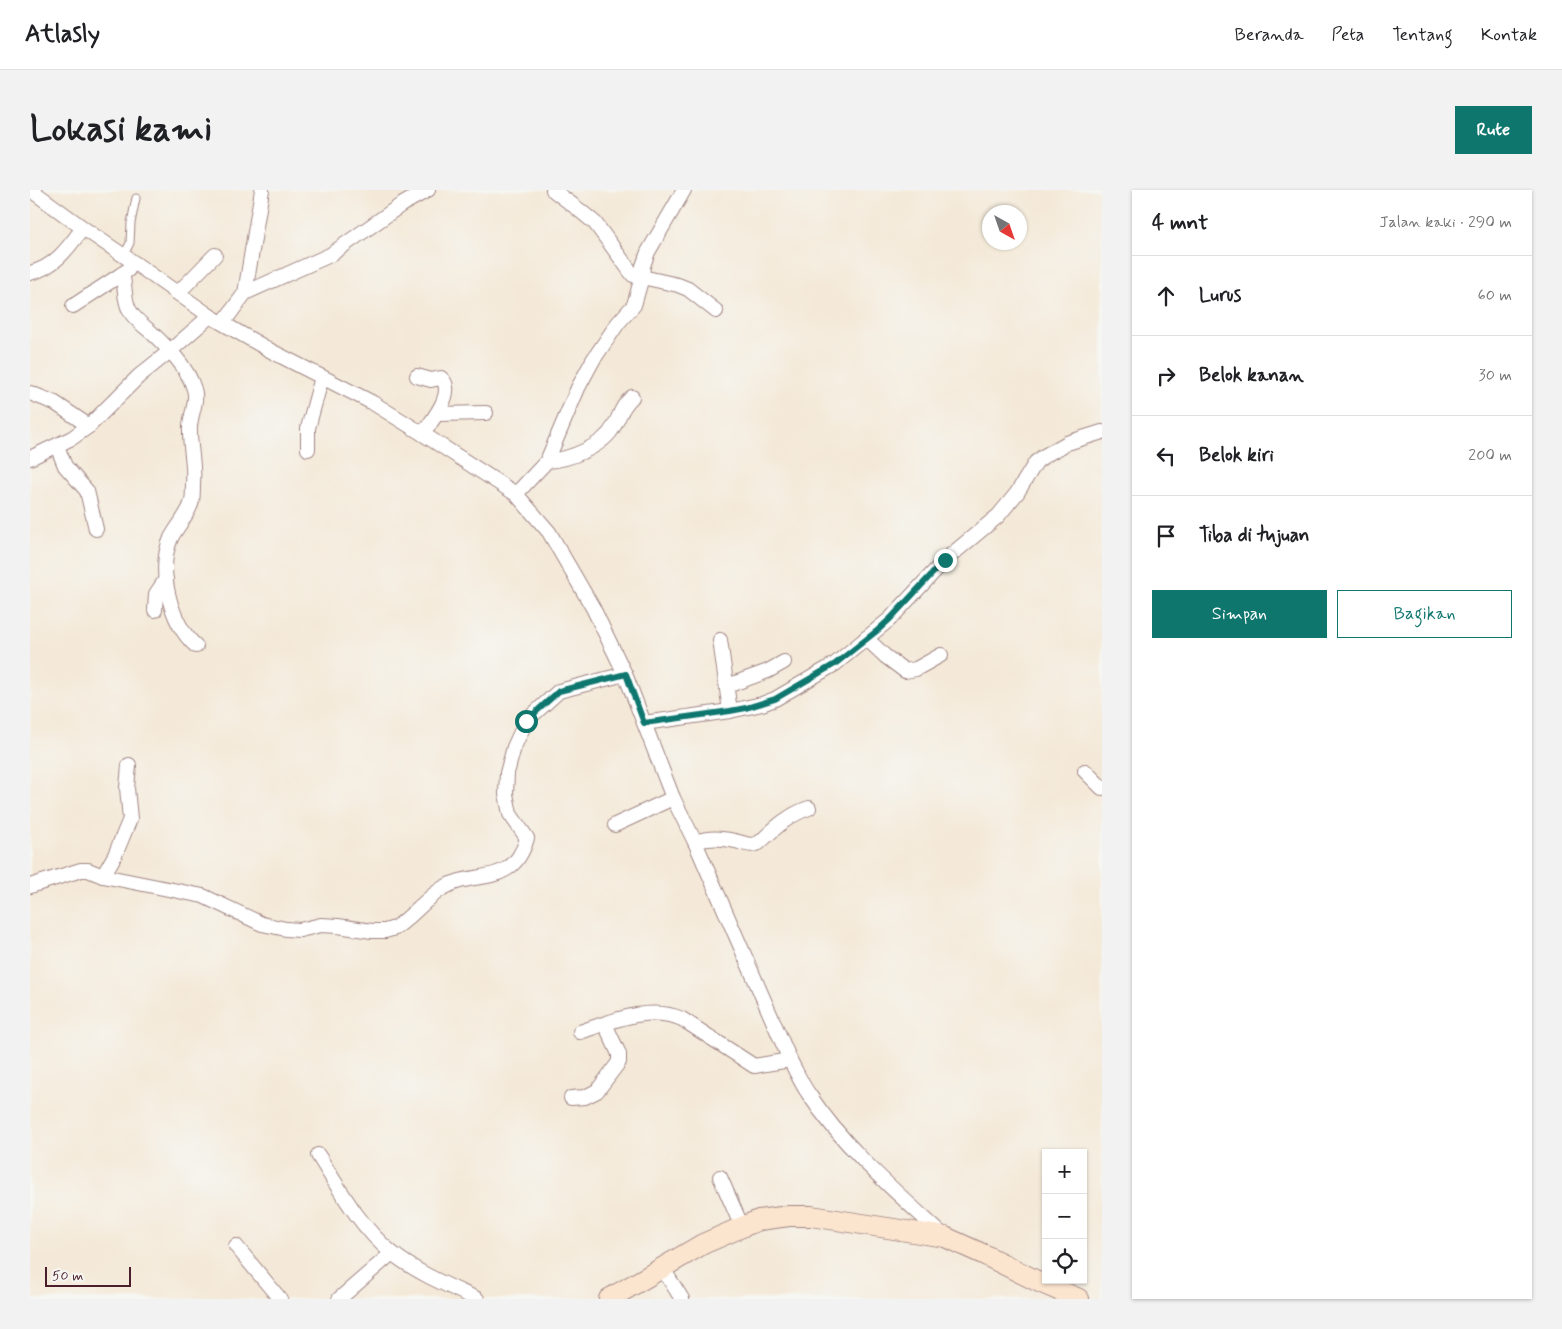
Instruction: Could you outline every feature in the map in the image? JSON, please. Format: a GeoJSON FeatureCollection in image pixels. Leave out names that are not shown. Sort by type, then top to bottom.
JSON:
{"type":"FeatureCollection","features":[{"type":"Feature","properties":{"kind":"street"},"geometry":{"type":"LineString","coordinates":[[223,323],[245,293],[262,190]]}},
{"type":"Feature","properties":{"kind":"street"},"geometry":{"type":"LineString","coordinates":[[245,293],[330,255],[401,205],[428,190]]}},
{"type":"Feature","properties":{"kind":"street"},"geometry":{"type":"LineString","coordinates":[[552,190],[578,208],[595,223],[631,272],[642,277],[683,287],[716,311]]}},
{"type":"Feature","properties":{"kind":"street"},"geometry":{"type":"LineString","coordinates":[[516,494],[548,461],[578,388],[598,352],[618,323],[634,305],[648,252],[684,190]]}},
{"type":"Feature","properties":{"kind":"street"},"geometry":{"type":"LineString","coordinates":[[40,193],[83,228],[210,316],[273,352],[373,403],[516,494],[549,532],[593,608],[626,674],[674,798],[790,1060],[807,1092],[825,1117],[855,1152],[945,1237]]}},
{"type":"Feature","properties":{"kind":"street"},"geometry":{"type":"LineString","coordinates":[[30,272],[43,270],[55,261],[83,228]]}},
{"type":"Feature","properties":{"kind":"street"},"geometry":{"type":"LineString","coordinates":[[178,293],[215,255]]}},
{"type":"Feature","properties":{"kind":"street"},"geometry":{"type":"LineString","coordinates":[[73,306],[136,264]]}},
{"type":"Feature","properties":{"kind":"street"},"geometry":{"type":"LineString","coordinates":[[122,274],[130,312],[170,351],[188,374],[196,397],[190,426],[193,481],[192,502],[178,525],[166,552],[165,561],[169,596],[178,621],[189,640],[196,646]]}},
{"type":"Feature","properties":{"kind":"street"},"geometry":{"type":"LineString","coordinates":[[30,458],[72,438],[89,426],[139,376],[210,316]]}},
{"type":"Feature","properties":{"kind":"street"},"geometry":{"type":"LineString","coordinates":[[417,376],[431,380],[441,378],[447,386],[446,395],[423,434]]}},
{"type":"Feature","properties":{"kind":"street"},"geometry":{"type":"LineString","coordinates":[[308,449],[308,428],[322,377]]}},
{"type":"Feature","properties":{"kind":"street"},"geometry":{"type":"LineString","coordinates":[[30,393],[55,403],[89,426]]}},
{"type":"Feature","properties":{"kind":"street"},"geometry":{"type":"LineString","coordinates":[[548,461],[557,461],[600,442],[610,433],[624,404],[632,397]]}},
{"type":"Feature","properties":{"kind":"street"},"geometry":{"type":"LineString","coordinates":[[436,414],[486,413]]}},
{"type":"Feature","properties":{"kind":"street"},"geometry":{"type":"LineString","coordinates":[[644,723],[746,708],[775,699],[835,664],[890,619],[945,560],[998,516],[1017,493],[1036,462],[1067,443],[1102,432]]}},
{"type":"Feature","properties":{"kind":"street"},"geometry":{"type":"LineString","coordinates":[[57,446],[65,466],[89,495],[96,529]]}},
{"type":"Feature","properties":{"kind":"street"},"geometry":{"type":"LineString","coordinates":[[155,610],[156,594],[166,579]]}},
{"type":"Feature","properties":{"kind":"street"},"geometry":{"type":"LineString","coordinates":[[866,638],[905,671],[916,669],[941,655]]}},
{"type":"Feature","properties":{"kind":"street"},"geometry":{"type":"LineString","coordinates":[[720,640],[730,711]]}},
{"type":"Feature","properties":{"kind":"street"},"geometry":{"type":"LineString","coordinates":[[727,686],[768,671],[784,662]]}},
{"type":"Feature","properties":{"kind":"street"},"geometry":{"type":"LineString","coordinates":[[30,886],[81,870],[88,870],[103,876],[203,896],[262,924],[286,929],[300,930],[321,926],[338,926],[372,931],[395,928],[444,888],[502,872],[517,860],[524,849],[527,838],[510,814],[506,794],[507,773],[514,747],[526,721],[559,691],[626,674]]}},
{"type":"Feature","properties":{"kind":"street"},"geometry":{"type":"LineString","coordinates":[[103,876],[115,855],[128,823],[127,777],[129,765]]}},
{"type":"Feature","properties":{"kind":"street"},"geometry":{"type":"LineString","coordinates":[[1085,771],[1102,788]]}},
{"type":"Feature","properties":{"kind":"street"},"geometry":{"type":"LineString","coordinates":[[615,825],[674,798]]}},
{"type":"Feature","properties":{"kind":"street"},"geometry":{"type":"LineString","coordinates":[[695,842],[708,838],[756,845],[797,812],[809,808]]}},
{"type":"Feature","properties":{"kind":"street"},"geometry":{"type":"LineString","coordinates":[[580,1032],[631,1016],[650,1013],[670,1014],[682,1019],[754,1066],[790,1060]]}},
{"type":"Feature","properties":{"kind":"street"},"geometry":{"type":"LineString","coordinates":[[571,1098],[585,1097],[596,1091],[619,1062],[619,1054],[605,1024]]}},
{"type":"Feature","properties":{"kind":"street"},"geometry":{"type":"LineString","coordinates":[[318,1155],[358,1218],[392,1253],[472,1298]]}},
{"type":"Feature","properties":{"kind":"street"},"geometry":{"type":"LineString","coordinates":[[720,1177],[742,1227]]}},
{"type":"Feature","properties":{"kind":"street"},"geometry":{"type":"LineString","coordinates":[[609,1299],[703,1244],[759,1220],[789,1216],[811,1216],[945,1237],[1079,1299]]}},
{"type":"Feature","properties":{"kind":"street"},"geometry":{"type":"LineString","coordinates":[[236,1246],[280,1299]]}},
{"type":"Feature","properties":{"kind":"street"},"geometry":{"type":"LineString","coordinates":[[339,1299],[392,1253]]}},
{"type":"Feature","properties":{"kind":"street"},"geometry":{"type":"LineString","coordinates":[[663,1269],[682,1299]]}},
{"type":"Feature","properties":{"kind":"lane"},"geometry":{"type":"LineString","coordinates":[[124,255],[130,243],[131,223],[136,198]]}},
{"type":"Feature","properties":{"kind":"route"},"geometry":{"type":"LineString","coordinates":[[526,721],[559,691],[626,674],[644,723],[730,711],[762,704],[775,699],[835,664],[890,619],[928,576],[945,560]]}}]}
